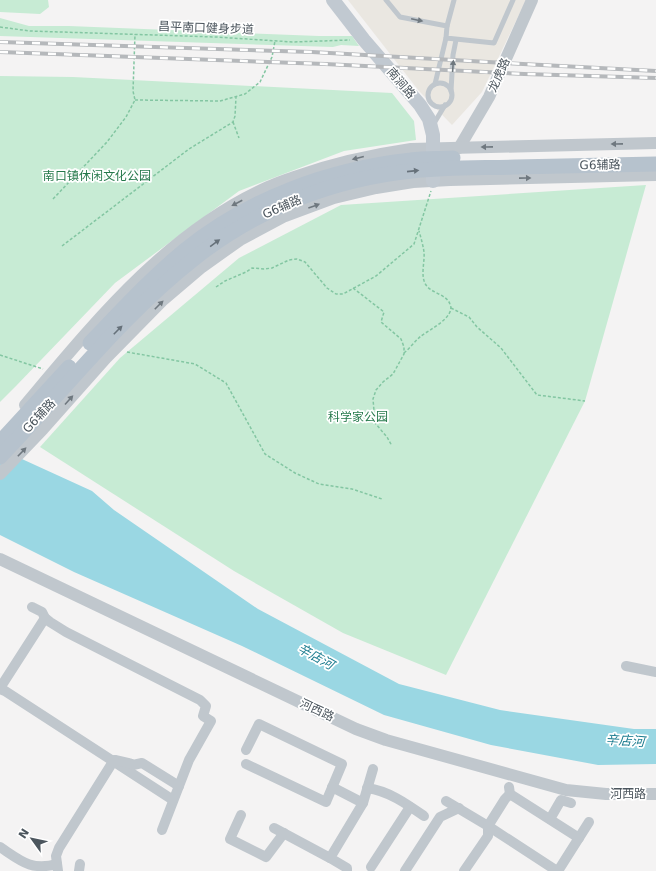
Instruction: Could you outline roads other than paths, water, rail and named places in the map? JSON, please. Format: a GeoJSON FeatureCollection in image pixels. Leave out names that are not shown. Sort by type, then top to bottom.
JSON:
{"type":"FeatureCollection","features":[{"type":"Feature","properties":{"kind":"main road","name":"南涧路"},"geometry":{"type":"LineString","coordinates":[[333,0],[364,40],[424,101],[433,135],[433,164]]}},
{"type":"Feature","properties":{"kind":"main road","name":"G6辅路"},"geometry":{"type":"LineString","coordinates":[[0,457],[32,418],[155,293],[194,258],[234,230],[278,206],[331,187],[374,176],[412,171],[433,164],[656,154]]}},
{"type":"Feature","properties":{"kind":"main road","name":"G6辅路"},"geometry":{"type":"LineString","coordinates":[[433,164],[656,164]]}},
{"type":"Feature","properties":{"kind":"main road","name":"G6辅路"},"geometry":{"type":"LineString","coordinates":[[0,442],[32,418]]}},
{"type":"Feature","properties":{"kind":"street","name":"龙虎路"},"geometry":{"type":"LineString","coordinates":[[459,148],[489,97],[532,0]]}},
{"type":"Feature","properties":{"kind":"street","name":"G6辅路"},"geometry":{"type":"LineString","coordinates":[[32,418],[115,350],[162,301],[202,267],[240,240],[283,217],[334,198],[376,188],[413,182],[433,164],[459,148],[656,143]]}},
{"type":"Feature","properties":{"kind":"street","name":"G6辅路"},"geometry":{"type":"LineString","coordinates":[[32,418],[53,372],[83,336],[140,277],[180,241],[221,212],[269,186],[325,166],[371,155],[411,149],[433,164],[656,175]]}},
{"type":"Feature","properties":{"kind":"street"},"geometry":{"type":"LineString","coordinates":[[0,431],[32,418]]}},
{"type":"Feature","properties":{"kind":"street"},"geometry":{"type":"LineString","coordinates":[[0,474],[32,418]]}},
{"type":"Feature","properties":{"kind":"street","name":"河西路"},"geometry":{"type":"LineString","coordinates":[[0,559],[356,729],[386,740],[566,790],[606,794],[656,794]]}},
{"type":"Feature","properties":{"kind":"street"},"geometry":{"type":"LineString","coordinates":[[32,607],[42,612],[45,618],[66,632],[200,700],[206,706],[203,716],[210,721],[189,760],[162,830]]}},
{"type":"Feature","properties":{"kind":"street"},"geometry":{"type":"LineString","coordinates":[[45,618],[0,688],[114,760],[120,766],[173,800]]}},
{"type":"Feature","properties":{"kind":"street"},"geometry":{"type":"LineString","coordinates":[[626,666],[656,672]]}},
{"type":"Feature","properties":{"kind":"street"},"geometry":{"type":"LineString","coordinates":[[246,750],[259,724],[342,764],[326,802],[246,764]]}},
{"type":"Feature","properties":{"kind":"street"},"geometry":{"type":"LineString","coordinates":[[114,760],[133,765],[142,763],[178,786]]}},
{"type":"Feature","properties":{"kind":"street"},"geometry":{"type":"LineString","coordinates":[[0,847],[33,867],[58,868],[56,856],[59,848],[114,760]]}},
{"type":"Feature","properties":{"kind":"street"},"geometry":{"type":"LineString","coordinates":[[330,858],[363,803],[373,769]]}},
{"type":"Feature","properties":{"kind":"street"},"geometry":{"type":"LineString","coordinates":[[332,787],[363,803]]}},
{"type":"Feature","properties":{"kind":"street"},"geometry":{"type":"LineString","coordinates":[[367,788],[379,790],[410,806],[424,816]]}},
{"type":"Feature","properties":{"kind":"street"},"geometry":{"type":"LineString","coordinates":[[464,871],[488,836],[488,826],[510,790],[579,838]]}},
{"type":"Feature","properties":{"kind":"street"},"geometry":{"type":"LineString","coordinates":[[550,819],[561,800],[571,803]]}},
{"type":"Feature","properties":{"kind":"street"},"geometry":{"type":"LineString","coordinates":[[446,801],[488,826],[557,871],[589,822]]}},
{"type":"Feature","properties":{"kind":"street"},"geometry":{"type":"LineString","coordinates":[[371,867],[410,806]]}},
{"type":"Feature","properties":{"kind":"street"},"geometry":{"type":"LineString","coordinates":[[405,871],[440,817],[459,808]]}},
{"type":"Feature","properties":{"kind":"street"},"geometry":{"type":"LineString","coordinates":[[241,815],[230,839],[266,857],[284,833]]}},
{"type":"Feature","properties":{"kind":"street"},"geometry":{"type":"LineString","coordinates":[[274,828],[330,858],[347,868],[348,871]]}},
{"type":"Feature","properties":{"kind":"lane"},"geometry":{"type":"LineString","coordinates":[[386,0],[400,17],[448,26]]}},
{"type":"Feature","properties":{"kind":"lane"},"geometry":{"type":"LineString","coordinates":[[446,105],[434,105],[424,101],[430,89],[435,84],[454,0]]}},
{"type":"Feature","properties":{"kind":"lane"},"geometry":{"type":"LineString","coordinates":[[446,38],[494,43],[513,0]]}},
{"type":"Feature","properties":{"kind":"lane"},"geometry":{"type":"LineString","coordinates":[[431,127],[450,99],[453,55],[456,40]]}},
{"type":"Feature","properties":{"kind":"lane"},"geometry":{"type":"LineString","coordinates":[[435,84],[439,83],[446,85],[451,92]]}},
{"type":"Feature","properties":{"kind":"water","name":"辛店河"},"geometry":{"type":"Polygon","coordinates":[[[0,449],[92,491],[114,510],[258,609],[399,684],[500,710],[634,729],[656,729],[656,764],[598,765],[491,745],[384,715],[242,646],[74,572],[0,535],[0,449]]]}},
{"type":"Feature","properties":{"kind":"railway"},"geometry":{"type":"LineString","coordinates":[[0,42],[312,52],[656,71]]}},
{"type":"Feature","properties":{"kind":"railway"},"geometry":{"type":"LineString","coordinates":[[0,52],[325,64],[524,74],[656,78]]}},
{"type":"Feature","properties":{"kind":"park label","name":"南口镇休闲文化公园"},"geometry":{"type":"Point","coordinates":[97,176]}},
{"type":"Feature","properties":{"kind":"park label","name":"科学家公园"},"geometry":{"type":"Point","coordinates":[358,417]}}]}
